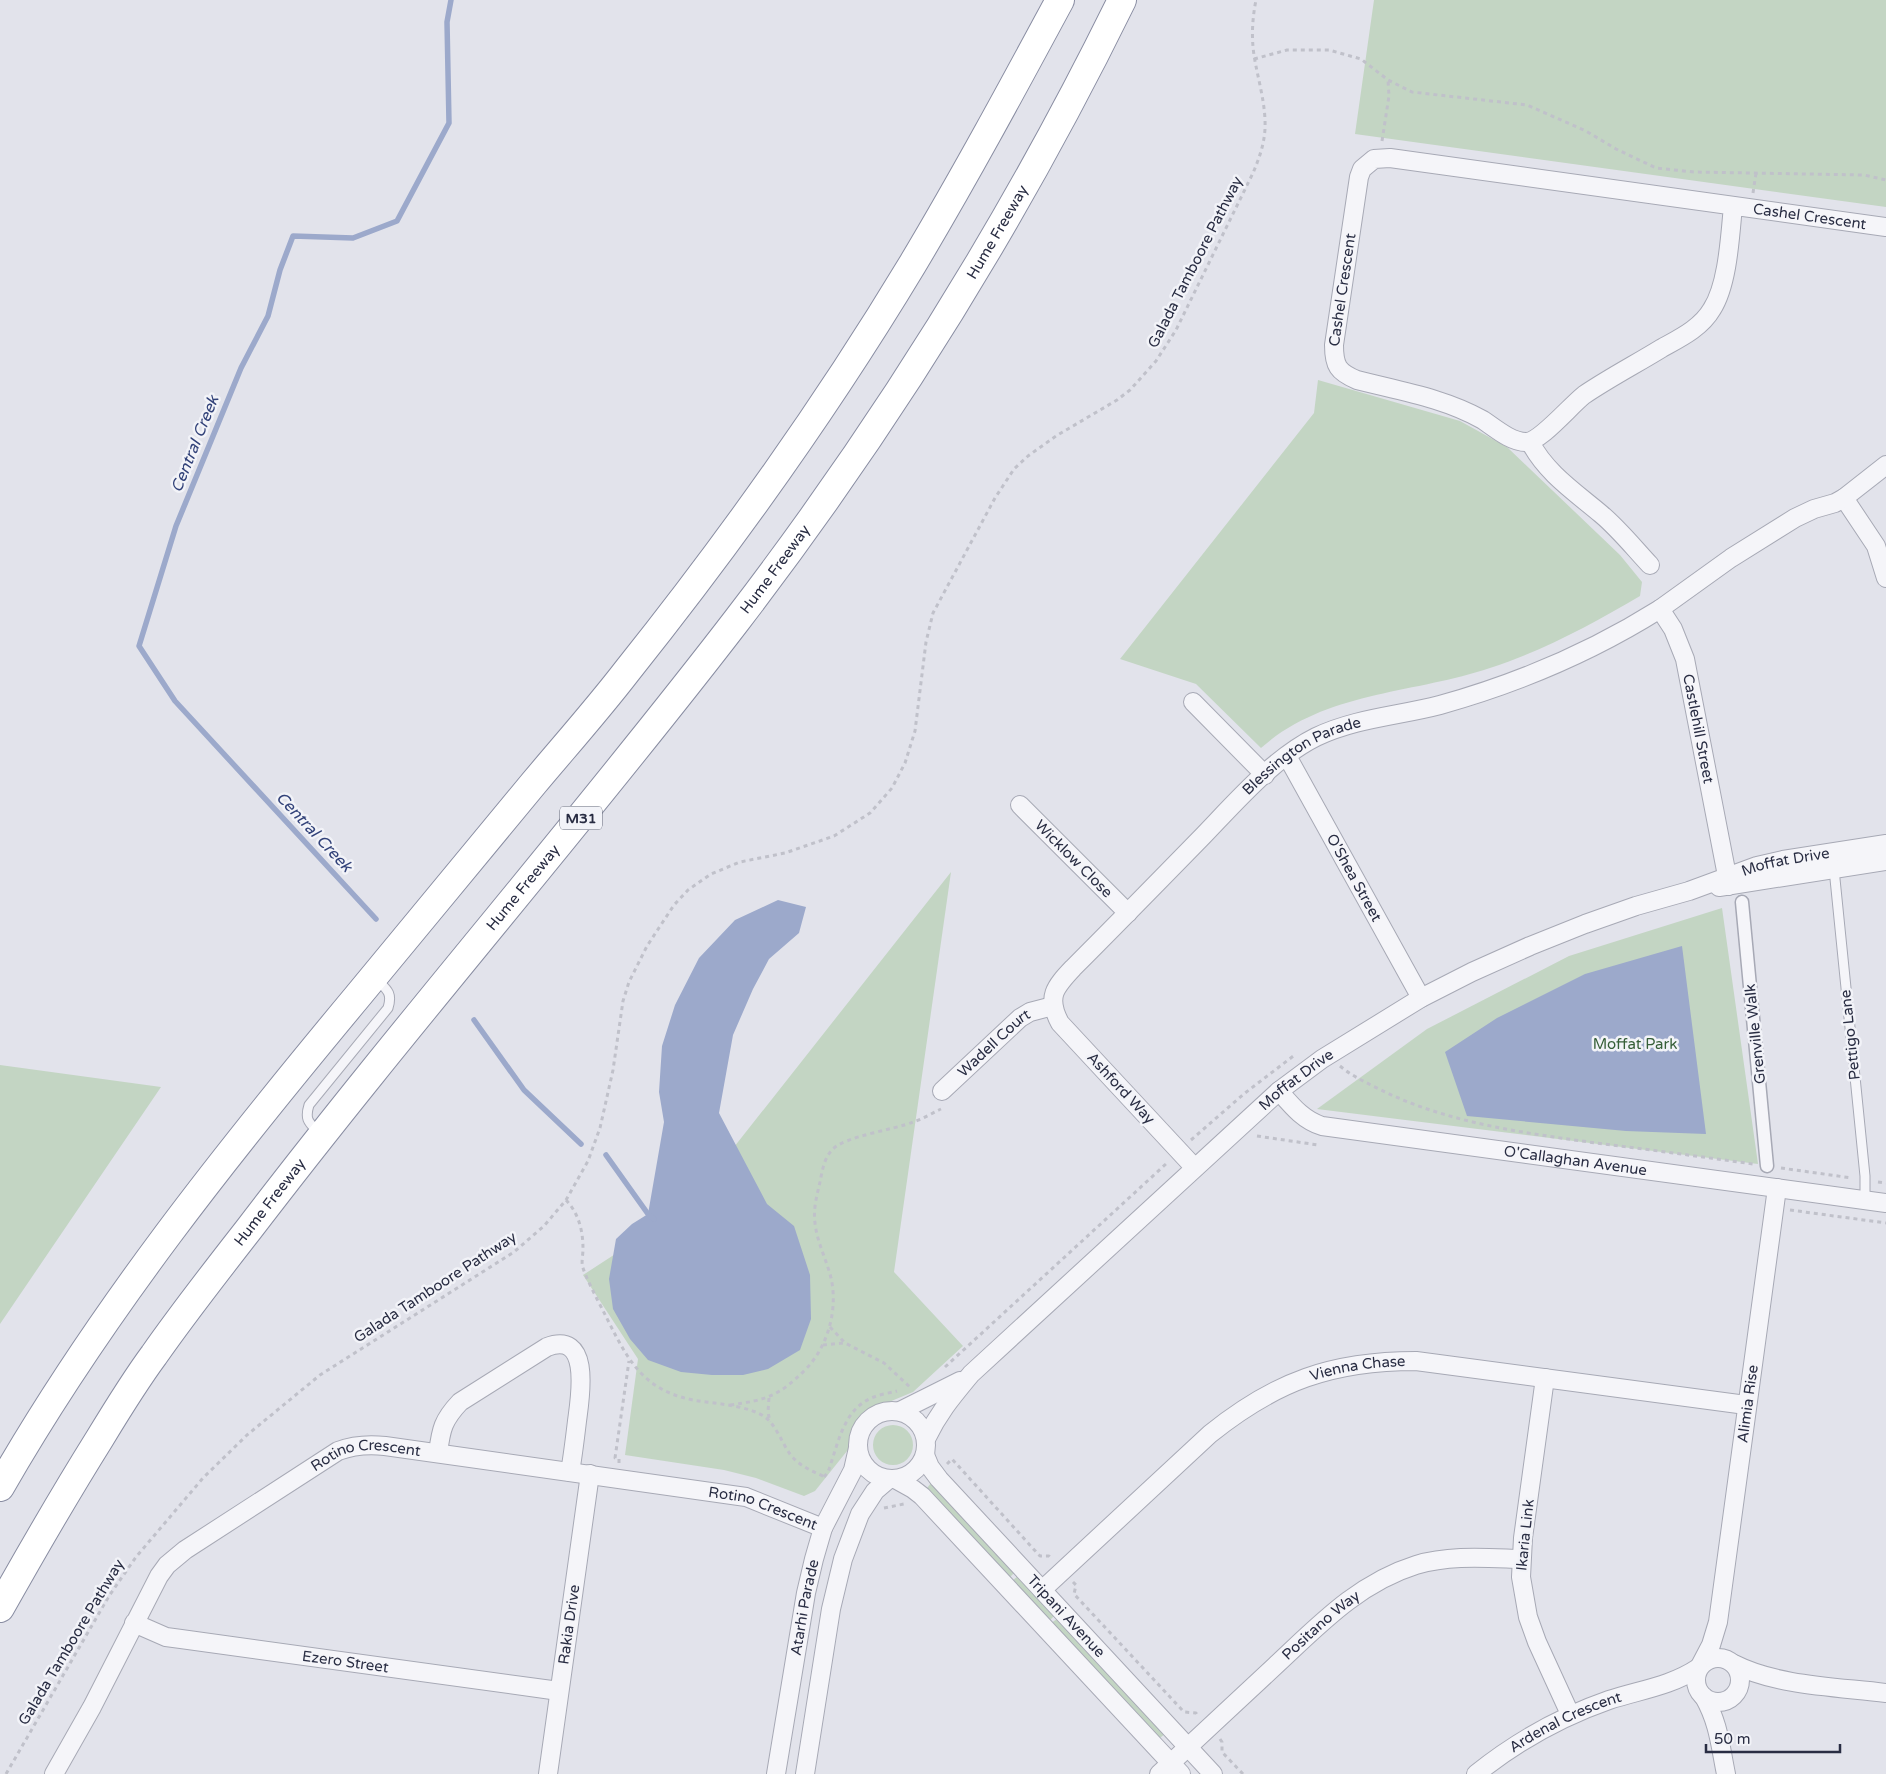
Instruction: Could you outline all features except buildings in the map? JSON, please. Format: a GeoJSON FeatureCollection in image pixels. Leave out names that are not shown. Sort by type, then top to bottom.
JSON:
{"type":"FeatureCollection","features":[{"type":"Feature","properties":{"kind":"highway"},"geometry":{"type":"LineString","coordinates":[[0,1487],[67,1379],[136,1277],[215,1172],[627,671],[738,525],[825,401],[910,268],[991,129],[1060,0]]}},
{"type":"Feature","properties":{"kind":"highway","name":"Hume Freeway"},"geometry":{"type":"LineString","coordinates":[[0,1608],[66,1493],[151,1358],[321,1134],[577,822],[738,618],[824,502],[907,378],[975,269],[1030,176],[1122,0]]}},
{"type":"Feature","properties":{"kind":"street","name":"Cashel Crescent"},"geometry":{"type":"LineString","coordinates":[[1733,206],[1723,282],[1712,310],[1703,321],[1691,331],[1595,388],[1577,401],[1545,433],[1530,442],[1523,442],[1514,438],[1472,414],[1452,406],[1357,380],[1345,375],[1338,369],[1335,361],[1334,345],[1359,177],[1362,170],[1374,159],[1390,158],[1886,227]]}},
{"type":"Feature","properties":{"kind":"street"},"geometry":{"type":"LineString","coordinates":[[1530,442],[1538,456],[1552,473],[1603,516],[1650,565]]}},
{"type":"Feature","properties":{"kind":"street"},"geometry":{"type":"LineString","coordinates":[[1660,609],[1731,558],[1778,528],[1814,508],[1834,503],[1844,498],[1886,464]]}},
{"type":"Feature","properties":{"kind":"street"},"geometry":{"type":"LineString","coordinates":[[1844,498],[1876,546],[1886,578]]}},
{"type":"Feature","properties":{"kind":"street","name":"Blessington Parade"},"geometry":{"type":"LineString","coordinates":[[1053,1006],[1055,989],[1059,982],[1241,797],[1287,756],[1304,744],[1338,728],[1364,720],[1435,706],[1527,678],[1574,657],[1633,626],[1660,609]]}},
{"type":"Feature","properties":{"kind":"street","name":"Castlehill Street"},"geometry":{"type":"LineString","coordinates":[[1660,609],[1673,629],[1685,659],[1729,882]]}},
{"type":"Feature","properties":{"kind":"street"},"geometry":{"type":"LineString","coordinates":[[1193,702],[1265,775]]}},
{"type":"Feature","properties":{"kind":"street","name":"O'Shea Street"},"geometry":{"type":"LineString","coordinates":[[1287,756],[1421,998]]}},
{"type":"Feature","properties":{"kind":"street","name":"Wicklow Close"},"geometry":{"type":"LineString","coordinates":[[1020,805],[1128,913]]}},
{"type":"Feature","properties":{"kind":"street","name":"Moffat Drive"},"geometry":{"type":"LineString","coordinates":[[1729,882],[1757,866],[1886,844]]}},
{"type":"Feature","properties":{"kind":"street","name":"Moffat Drive"},"geometry":{"type":"LineString","coordinates":[[926,1447],[940,1411],[971,1374],[1194,1167],[1279,1091],[1331,1054],[1421,998],[1472,972],[1576,928],[1636,906],[1688,891],[1729,882],[1886,861]]}},
{"type":"Feature","properties":{"kind":"street","name":"Grenville Walk"},"geometry":{"type":"LineString","coordinates":[[1742,902],[1767,1166]]}},
{"type":"Feature","properties":{"kind":"street","name":"Wadell Court"},"geometry":{"type":"LineString","coordinates":[[943,1099],[1020,1018],[1030,1012],[1053,1006]]}},
{"type":"Feature","properties":{"kind":"street","name":"Ashford Way"},"geometry":{"type":"LineString","coordinates":[[1053,1006],[1060,1023],[1194,1167]]}},
{"type":"Feature","properties":{"kind":"street","name":"O'Callaghan Avenue"},"geometry":{"type":"LineString","coordinates":[[1279,1091],[1306,1119],[1322,1126],[1886,1203]]}},
{"type":"Feature","properties":{"kind":"street","name":"Alimia Rise"},"geometry":{"type":"LineString","coordinates":[[1699,1667],[1711,1645],[1718,1622],[1777,1188]]}},
{"type":"Feature","properties":{"kind":"street"},"geometry":{"type":"LineString","coordinates":[[438,1453],[442,1428],[460,1402],[547,1347],[563,1344],[568,1346],[578,1358],[581,1380],[570,1472]]}},
{"type":"Feature","properties":{"kind":"street","name":"Vienna Chase"},"geometry":{"type":"LineString","coordinates":[[1042,1590],[1210,1434],[1235,1414],[1263,1396],[1296,1381],[1328,1370],[1359,1364],[1416,1361],[1746,1405]]}},
{"type":"Feature","properties":{"kind":"street","name":"Moffat Drive"},"geometry":{"type":"LineString","coordinates":[[900,1411],[923,1401],[971,1374]]}},
{"type":"Feature","properties":{"kind":"street","name":"Ikaria Link"},"geometry":{"type":"LineString","coordinates":[[1545,1378],[1521,1559],[1521,1577],[1528,1617],[1537,1642],[1570,1714]]}},
{"type":"Feature","properties":{"kind":"street"},"geometry":{"type":"LineString","coordinates":[[889,1410],[900,1411],[918,1421],[926,1447],[921,1464],[914,1472],[905,1477],[892,1479],[877,1476],[868,1469],[861,1459],[858,1437],[862,1427],[879,1413],[889,1410]]}},
{"type":"Feature","properties":{"kind":"street","name":"Rotino Crescent"},"geometry":{"type":"LineString","coordinates":[[54,1774],[92,1707],[160,1576],[175,1558],[338,1451],[358,1445],[371,1444],[746,1496],[824,1528]]}},
{"type":"Feature","properties":{"kind":"street","name":"Tripani Avenue"},"geometry":{"type":"LineString","coordinates":[[926,1447],[930,1467],[939,1479],[1213,1774]]}},
{"type":"Feature","properties":{"kind":"street","name":"Atarhi Parade"},"geometry":{"type":"LineString","coordinates":[[776,1774],[806,1592],[824,1528],[852,1470],[858,1448]]}},
{"type":"Feature","properties":{"kind":"street","name":"Rakia Drive"},"geometry":{"type":"LineString","coordinates":[[548,1774],[590,1474]]}},
{"type":"Feature","properties":{"kind":"street","name":"Tripani Avenue"},"geometry":{"type":"LineString","coordinates":[[892,1479],[913,1488],[922,1496],[1170,1770]]}},
{"type":"Feature","properties":{"kind":"street","name":"Atarhi Parade"},"geometry":{"type":"LineString","coordinates":[[805,1774],[831,1610],[843,1559],[864,1507],[875,1491],[892,1479]]}},
{"type":"Feature","properties":{"kind":"street","name":"Positano Way"},"geometry":{"type":"LineString","coordinates":[[1170,1770],[1187,1747],[1336,1609],[1372,1584],[1416,1566],[1438,1560],[1475,1558],[1521,1559]]}},
{"type":"Feature","properties":{"kind":"street","name":"Alimia Rise"},"geometry":{"type":"LineString","coordinates":[[1718,1622],[1733,1663]]}},
{"type":"Feature","properties":{"kind":"street","name":"Ezero Street"},"geometry":{"type":"LineString","coordinates":[[134,1623],[160,1635],[181,1640],[559,1691]]}},
{"type":"Feature","properties":{"kind":"street"},"geometry":{"type":"LineString","coordinates":[[1726,1774],[1720,1736],[1712,1712],[1696,1682],[1699,1667],[1712,1658],[1719,1657],[1750,1672],[1775,1679],[1886,1693]]}},
{"type":"Feature","properties":{"kind":"street"},"geometry":{"type":"LineString","coordinates":[[1720,1736],[1725,1712],[1735,1694],[1740,1677],[1733,1663]]}},
{"type":"Feature","properties":{"kind":"street","name":"Ardenal Crescent"},"geometry":{"type":"LineString","coordinates":[[1476,1774],[1494,1759],[1522,1741],[1570,1714],[1610,1700],[1662,1686],[1686,1676],[1699,1667]]}},
{"type":"Feature","properties":{"kind":"street"},"geometry":{"type":"LineString","coordinates":[[1703,1696],[1718,1702],[1725,1701],[1735,1694],[1775,1679]]}},
{"type":"Feature","properties":{"kind":"street","name":"Ardenal Crescent"},"geometry":{"type":"LineString","coordinates":[[1662,1686],[1688,1690],[1703,1696]]}},
{"type":"Feature","properties":{"kind":"lane","name":"Pettigo Lane"},"geometry":{"type":"LineString","coordinates":[[1834,869],[1865,1180],[1865,1200]]}},
{"type":"Feature","properties":{"kind":"lane"},"geometry":{"type":"LineString","coordinates":[[321,1134],[308,1120],[306,1114],[309,1105],[388,1008],[390,1000],[389,991],[374,977]]}},
{"type":"Feature","properties":{"kind":"path","name":"Galada Tamboore Pathway"},"geometry":{"type":"LineString","coordinates":[[6,1774],[109,1596],[136,1557],[203,1478],[247,1435],[296,1393],[362,1347],[514,1252],[544,1226],[566,1200],[588,1161],[600,1128],[613,1070],[623,1001],[629,982],[646,946],[674,905],[688,890],[711,874],[740,862],[785,853],[834,836],[870,812],[892,788],[906,763],[915,731],[928,629],[944,590],[994,498],[1014,469],[1040,446],[1101,410],[1130,390],[1156,361],[1176,330],[1261,155],[1265,113],[1254,59],[1252,27],[1256,0]]}},
{"type":"Feature","properties":{"kind":"path"},"geometry":{"type":"LineString","coordinates":[[1254,59],[1287,50],[1330,50],[1361,59],[1388,80],[1412,92],[1527,105],[1586,132],[1656,168],[1694,172],[1864,175],[1886,180]]}},
{"type":"Feature","properties":{"kind":"path"},"geometry":{"type":"LineString","coordinates":[[1380,149],[1388,96],[1388,80]]}},
{"type":"Feature","properties":{"kind":"path"},"geometry":{"type":"LineString","coordinates":[[1752,199],[1756,173]]}},
{"type":"Feature","properties":{"kind":"path"},"geometry":{"type":"LineString","coordinates":[[942,1369],[955,1360],[1241,1096],[1297,1054]]}},
{"type":"Feature","properties":{"kind":"path"},"geometry":{"type":"LineString","coordinates":[[1331,1054],[1350,1075],[1401,1100],[1468,1121],[1534,1134],[1886,1182]]}},
{"type":"Feature","properties":{"kind":"path"},"geometry":{"type":"LineString","coordinates":[[727,1405],[769,1398],[786,1388],[812,1362],[824,1345],[833,1303],[832,1286],[816,1233],[814,1212],[821,1176],[830,1152],[843,1142],[914,1122],[943,1099]]}},
{"type":"Feature","properties":{"kind":"path"},"geometry":{"type":"LineString","coordinates":[[829,1326],[844,1343],[884,1362],[923,1401]]}},
{"type":"Feature","properties":{"kind":"path"},"geometry":{"type":"LineString","coordinates":[[824,1345],[844,1343]]}},
{"type":"Feature","properties":{"kind":"path"},"geometry":{"type":"LineString","coordinates":[[616,1478],[619,1459],[615,1458],[630,1361]]}},
{"type":"Feature","properties":{"kind":"path"},"geometry":{"type":"LineString","coordinates":[[824,1477],[828,1472],[847,1420],[854,1410],[873,1397],[919,1383]]}},
{"type":"Feature","properties":{"kind":"path"},"geometry":{"type":"LineString","coordinates":[[769,1398],[768,1412],[770,1422]]}},
{"type":"Feature","properties":{"kind":"green space"},"geometry":{"type":"Polygon","coordinates":[[[1374,0],[1886,0],[1886,207],[1355,134],[1374,0]]]}},
{"type":"Feature","properties":{"kind":"green space"},"geometry":{"type":"Polygon","coordinates":[[[1318,380],[1460,421],[1507,447],[1620,555],[1642,582],[1640,596],[1585,627],[1529,654],[1461,677],[1341,704],[1313,715],[1286,729],[1261,748],[1196,684],[1120,659],[1314,413],[1318,380]]]}},
{"type":"Feature","properties":{"kind":"green space"},"geometry":{"type":"Polygon","coordinates":[[[951,872],[894,1272],[963,1346],[913,1392],[865,1412],[851,1446],[815,1491],[804,1496],[756,1478],[724,1470],[625,1455],[638,1359],[583,1275],[686,1208],[951,872]]]}},
{"type":"Feature","properties":{"kind":"green space","name":"Moffat Park"},"geometry":{"type":"Polygon","coordinates":[[[1722,908],[1758,1164],[1317,1109],[1427,1029],[1569,956],[1722,908]]]}},
{"type":"Feature","properties":{"kind":"green space"},"geometry":{"type":"Polygon","coordinates":[[[0,1065],[161,1087],[0,1324],[0,1065]]]}},
{"type":"Feature","properties":{"kind":"green space"},"geometry":{"type":"Polygon","coordinates":[[[897,1425],[904,1428],[910,1434],[913,1445],[912,1453],[904,1462],[897,1465],[889,1465],[882,1462],[874,1453],[873,1441],[876,1434],[885,1426],[897,1425]]]}},
{"type":"Feature","properties":{"kind":"green space"},"geometry":{"type":"Polygon","coordinates":[[[931,1483],[1015,1572],[1009,1578],[924,1492],[931,1483]]]}},
{"type":"Feature","properties":{"kind":"green space"},"geometry":{"type":"Polygon","coordinates":[[[1018,1576],[1055,1615],[1049,1621],[1012,1581],[1018,1576]]]}},
{"type":"Feature","properties":{"kind":"green space"},"geometry":{"type":"Polygon","coordinates":[[[1060,1617],[1165,1734],[1157,1740],[1051,1623],[1060,1617]]]}},
{"type":"Feature","properties":{"kind":"water"},"geometry":{"type":"Polygon","coordinates":[[[778,900],[806,907],[799,933],[769,959],[753,989],[733,1035],[719,1113],[767,1204],[794,1226],[810,1275],[811,1319],[800,1350],[768,1369],[743,1375],[681,1372],[648,1360],[630,1339],[613,1309],[609,1279],[616,1239],[632,1224],[648,1214],[664,1122],[659,1092],[662,1046],[675,1005],[699,958],[735,920],[778,900]]]}},
{"type":"Feature","properties":{"kind":"water"},"geometry":{"type":"Polygon","coordinates":[[[1682,946],[1706,1134],[1626,1131],[1467,1116],[1445,1052],[1497,1018],[1585,974],[1682,946]]]}},
{"type":"Feature","properties":{"kind":"waterway","name":"Central Creek"},"geometry":{"type":"LineString","coordinates":[[376,919],[175,701],[139,646],[176,526],[241,368],[268,316],[280,270],[293,236],[353,238],[397,221],[449,123],[447,22],[451,0]]}},
{"type":"Feature","properties":{"kind":"waterway","name":"Central Creek"},"geometry":{"type":"LineString","coordinates":[[474,1020],[524,1090],[581,1144]]}},
{"type":"Feature","properties":{"kind":"waterway","name":"Central Creek"},"geometry":{"type":"LineString","coordinates":[[606,1155],[648,1214],[654,1219]]}}]}
